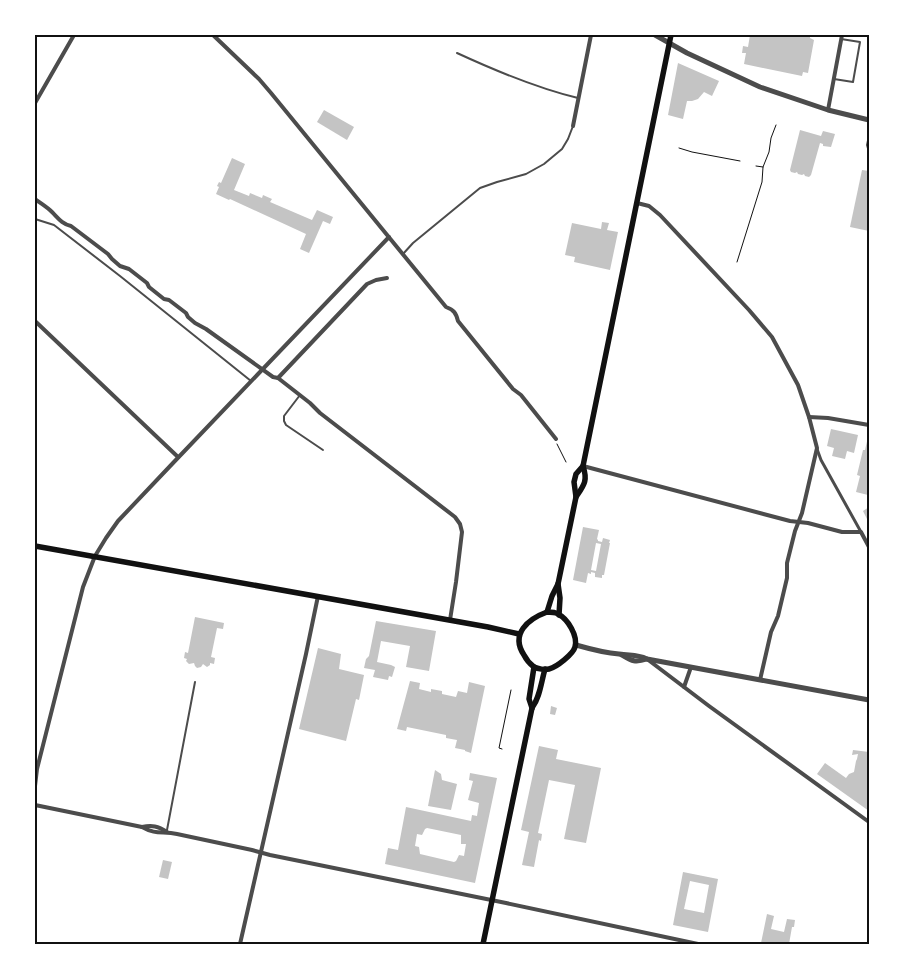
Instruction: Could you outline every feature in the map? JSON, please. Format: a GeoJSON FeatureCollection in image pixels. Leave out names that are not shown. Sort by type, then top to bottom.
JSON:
{"type":"FeatureCollection","features":[{"type":"Feature","properties":{"kind":"main road"},"geometry":{"type":"LineString","coordinates":[[576,497],[585,484],[586,476],[583,466],[671,35]]}},
{"type":"Feature","properties":{"kind":"main road"},"geometry":{"type":"LineString","coordinates":[[547,612],[558,584],[576,497],[574,482],[576,474],[583,466]]}},
{"type":"Feature","properties":{"kind":"main road"},"geometry":{"type":"LineString","coordinates":[[35,546],[519,634]]}},
{"type":"Feature","properties":{"kind":"main road"},"geometry":{"type":"LineString","coordinates":[[558,584],[560,598],[559,614]]}},
{"type":"Feature","properties":{"kind":"main road"},"geometry":{"type":"LineString","coordinates":[[547,612],[559,614],[565,619],[576,639],[574,650],[566,658],[549,669],[534,667],[521,651],[519,634],[524,626],[539,615],[547,612]]}},
{"type":"Feature","properties":{"kind":"main road"},"geometry":{"type":"LineString","coordinates":[[532,708],[529,698],[534,667]]}},
{"type":"Feature","properties":{"kind":"main road"},"geometry":{"type":"LineString","coordinates":[[483,944],[532,708],[538,700],[545,669]]}},
{"type":"Feature","properties":{"kind":"street"},"geometry":{"type":"LineString","coordinates":[[35,103],[74,35]]}},
{"type":"Feature","properties":{"kind":"street"},"geometry":{"type":"LineString","coordinates":[[212,35],[263,84],[446,307],[457,315],[458,321],[513,389],[521,395],[556,438]]}},
{"type":"Feature","properties":{"kind":"street"},"geometry":{"type":"LineString","coordinates":[[572,126],[591,35]]}},
{"type":"Feature","properties":{"kind":"street"},"geometry":{"type":"LineString","coordinates":[[655,35],[760,87],[828,110],[869,120]]}},
{"type":"Feature","properties":{"kind":"street"},"geometry":{"type":"LineString","coordinates":[[828,110],[841,37]]}},
{"type":"Feature","properties":{"kind":"street"},"geometry":{"type":"LineString","coordinates":[[35,199],[52,212],[56,218],[72,226],[108,254],[112,260],[126,268],[164,298],[171,301],[196,323],[206,328],[273,377],[278,378],[458,520],[462,532],[450,620]]}},
{"type":"Feature","properties":{"kind":"street"},"geometry":{"type":"LineString","coordinates":[[637,203],[649,206],[660,215],[766,328],[795,379],[809,417],[821,460],[869,547]]}},
{"type":"Feature","properties":{"kind":"street"},"geometry":{"type":"LineString","coordinates":[[35,775],[82,587],[104,540],[118,522],[178,457],[389,238]]}},
{"type":"Feature","properties":{"kind":"street"},"geometry":{"type":"LineString","coordinates":[[278,378],[367,284],[387,278]]}},
{"type":"Feature","properties":{"kind":"street"},"geometry":{"type":"LineString","coordinates":[[35,320],[178,457]]}},
{"type":"Feature","properties":{"kind":"street"},"geometry":{"type":"LineString","coordinates":[[809,417],[828,418],[869,425]]}},
{"type":"Feature","properties":{"kind":"street"},"geometry":{"type":"LineString","coordinates":[[760,680],[771,632],[778,616],[787,578],[787,563],[795,531],[802,513],[817,448]]}},
{"type":"Feature","properties":{"kind":"street"},"geometry":{"type":"LineString","coordinates":[[583,466],[781,519],[808,523],[842,532],[861,532]]}},
{"type":"Feature","properties":{"kind":"street"},"geometry":{"type":"LineString","coordinates":[[240,944],[318,596]]}},
{"type":"Feature","properties":{"kind":"street"},"geometry":{"type":"LineString","coordinates":[[576,645],[621,655],[633,654],[647,659],[869,700]]}},
{"type":"Feature","properties":{"kind":"street"},"geometry":{"type":"LineString","coordinates":[[647,659],[869,822]]}},
{"type":"Feature","properties":{"kind":"street"},"geometry":{"type":"LineString","coordinates":[[684,687],[691,667]]}},
{"type":"Feature","properties":{"kind":"street"},"geometry":{"type":"LineString","coordinates":[[35,786],[37,769]]}},
{"type":"Feature","properties":{"kind":"street"},"geometry":{"type":"LineString","coordinates":[[35,806],[142,827],[159,827],[167,832],[270,855],[695,944]]}},
{"type":"Feature","properties":{"kind":"lane"},"geometry":{"type":"LineString","coordinates":[[834,79],[853,82],[860,42],[841,37]]}},
{"type":"Feature","properties":{"kind":"lane"},"geometry":{"type":"LineString","coordinates":[[457,53],[536,86],[578,98]]}},
{"type":"Feature","properties":{"kind":"lane"},"geometry":{"type":"LineString","coordinates":[[402,254],[480,188],[526,174],[544,164],[562,149],[568,139],[572,126]]}},
{"type":"Feature","properties":{"kind":"lane"},"geometry":{"type":"LineString","coordinates":[[869,136],[867,145],[869,152]]}},
{"type":"Feature","properties":{"kind":"lane"},"geometry":{"type":"LineString","coordinates":[[35,219],[54,226],[120,276],[251,381]]}},
{"type":"Feature","properties":{"kind":"lane"},"geometry":{"type":"LineString","coordinates":[[300,395],[284,416],[284,421],[286,425],[323,450]]}},
{"type":"Feature","properties":{"kind":"lane"},"geometry":{"type":"LineString","coordinates":[[167,832],[195,682]]}},
{"type":"Feature","properties":{"kind":"path"},"geometry":{"type":"LineString","coordinates":[[737,262],[762,182],[763,167],[770,152],[771,138],[776,125]]}},
{"type":"Feature","properties":{"kind":"path"},"geometry":{"type":"LineString","coordinates":[[678,148],[740,161]]}},
{"type":"Feature","properties":{"kind":"path"},"geometry":{"type":"LineString","coordinates":[[756,166],[763,167]]}},
{"type":"Feature","properties":{"kind":"path"},"geometry":{"type":"LineString","coordinates":[[556,438],[566,462]]}},
{"type":"Feature","properties":{"kind":"path"},"geometry":{"type":"LineString","coordinates":[[502,749],[499,748],[511,690]]}},
{"type":"Feature","properties":{"kind":"building"},"geometry":{"type":"Polygon","coordinates":[[[750,35],[810,35],[810,38],[814,40],[808,73],[803,72],[802,76],[744,64],[746,53],[742,53],[743,46],[748,47],[750,35]]]}},
{"type":"Feature","properties":{"kind":"building"},"geometry":{"type":"Polygon","coordinates":[[[678,63],[719,81],[712,96],[704,92],[698,99],[687,101],[683,119],[668,115],[678,63]]]}},
{"type":"Feature","properties":{"kind":"building"},"geometry":{"type":"Polygon","coordinates":[[[324,110],[354,127],[347,140],[317,122],[324,110]]]}},
{"type":"Feature","properties":{"kind":"building"},"geometry":{"type":"Polygon","coordinates":[[[800,130],[821,136],[823,131],[835,134],[831,147],[823,146],[820,143],[809,177],[797,172],[791,172],[790,170],[800,130]]]}},
{"type":"Feature","properties":{"kind":"building"},"geometry":{"type":"Polygon","coordinates":[[[232,158],[245,164],[234,190],[249,196],[250,193],[262,198],[263,195],[272,199],[270,202],[312,220],[317,210],[333,217],[330,224],[323,221],[309,253],[300,249],[306,234],[216,194],[219,187],[217,186],[219,182],[221,183],[232,158]]]}},
{"type":"Feature","properties":{"kind":"building"},"geometry":{"type":"Polygon","coordinates":[[[862,170],[869,171],[869,231],[850,227],[862,170]]]}},
{"type":"Feature","properties":{"kind":"building"},"geometry":{"type":"Polygon","coordinates":[[[602,222],[609,223],[607,230],[618,232],[610,270],[574,262],[575,257],[565,255],[572,223],[601,229],[602,222]]]}},
{"type":"Feature","properties":{"kind":"building"},"geometry":{"type":"Polygon","coordinates":[[[831,429],[858,435],[854,453],[847,451],[845,459],[832,456],[834,448],[827,446],[831,429]]]}},
{"type":"Feature","properties":{"kind":"building"},"geometry":{"type":"Polygon","coordinates":[[[868,437],[868,495],[856,492],[860,476],[857,475],[868,437]]]}},
{"type":"Feature","properties":{"kind":"building"},"geometry":{"type":"Polygon","coordinates":[[[869,507],[869,523],[863,511],[869,507]]]}},
{"type":"Feature","properties":{"kind":"building"},"geometry":{"type":"Polygon","coordinates":[[[583,527],[599,530],[598,541],[602,542],[603,538],[610,540],[604,575],[602,575],[602,578],[595,577],[595,573],[588,573],[586,583],[573,580],[583,527]],[[596,543],[591,570],[596,571],[601,544],[596,543]]]}},
{"type":"Feature","properties":{"kind":"building"},"geometry":{"type":"Polygon","coordinates":[[[195,617],[224,623],[223,629],[217,628],[211,657],[215,658],[214,664],[210,663],[207,667],[203,664],[197,668],[194,663],[189,664],[186,661],[187,659],[184,658],[185,652],[188,653],[195,617]]]}},
{"type":"Feature","properties":{"kind":"building"},"geometry":{"type":"Polygon","coordinates":[[[376,621],[436,631],[429,671],[406,667],[410,646],[381,641],[377,662],[395,667],[392,677],[389,676],[388,680],[373,677],[375,670],[364,668],[366,659],[369,656],[376,621]]]}},
{"type":"Feature","properties":{"kind":"building"},"geometry":{"type":"Polygon","coordinates":[[[318,648],[341,654],[339,669],[364,675],[359,700],[356,699],[346,741],[299,729],[318,648]]]}},
{"type":"Feature","properties":{"kind":"building"},"geometry":{"type":"Polygon","coordinates":[[[410,681],[420,683],[419,689],[431,692],[431,689],[442,691],[442,694],[456,697],[458,691],[467,693],[469,682],[485,686],[471,753],[455,748],[457,740],[446,738],[446,735],[407,727],[406,731],[397,729],[410,681]]]}},
{"type":"Feature","properties":{"kind":"building"},"geometry":{"type":"Polygon","coordinates":[[[551,706],[557,708],[555,715],[550,714],[551,706]]]}},
{"type":"Feature","properties":{"kind":"building"},"geometry":{"type":"Polygon","coordinates":[[[539,746],[558,750],[556,759],[601,768],[586,843],[564,839],[575,785],[549,780],[538,833],[542,834],[541,841],[539,840],[534,867],[522,865],[529,832],[521,830],[539,746]]]}},
{"type":"Feature","properties":{"kind":"building"},"geometry":{"type":"Polygon","coordinates":[[[853,750],[869,752],[869,811],[817,774],[825,763],[846,778],[854,772],[858,754],[852,755],[853,750]]]}},
{"type":"Feature","properties":{"kind":"building"},"geometry":{"type":"Polygon","coordinates":[[[435,770],[441,774],[442,780],[457,784],[451,810],[428,806],[435,770]]]}},
{"type":"Feature","properties":{"kind":"building"},"geometry":{"type":"Polygon","coordinates":[[[470,773],[497,778],[475,883],[385,864],[388,848],[398,850],[406,807],[471,821],[472,815],[477,816],[479,803],[468,800],[473,781],[469,780],[470,773]],[[427,828],[422,835],[417,834],[415,846],[419,847],[420,854],[454,862],[459,855],[464,856],[466,844],[461,844],[461,835],[427,828]]]}},
{"type":"Feature","properties":{"kind":"building"},"geometry":{"type":"Polygon","coordinates":[[[163,860],[172,862],[168,879],[159,877],[163,860]]]}},
{"type":"Feature","properties":{"kind":"building"},"geometry":{"type":"Polygon","coordinates":[[[683,872],[718,879],[708,932],[673,925],[683,872]],[[690,881],[684,909],[704,913],[709,885],[690,881]]]}},
{"type":"Feature","properties":{"kind":"building"},"geometry":{"type":"Polygon","coordinates":[[[767,914],[774,916],[771,929],[784,932],[787,919],[795,920],[789,944],[761,943],[767,914]]]}}]}
